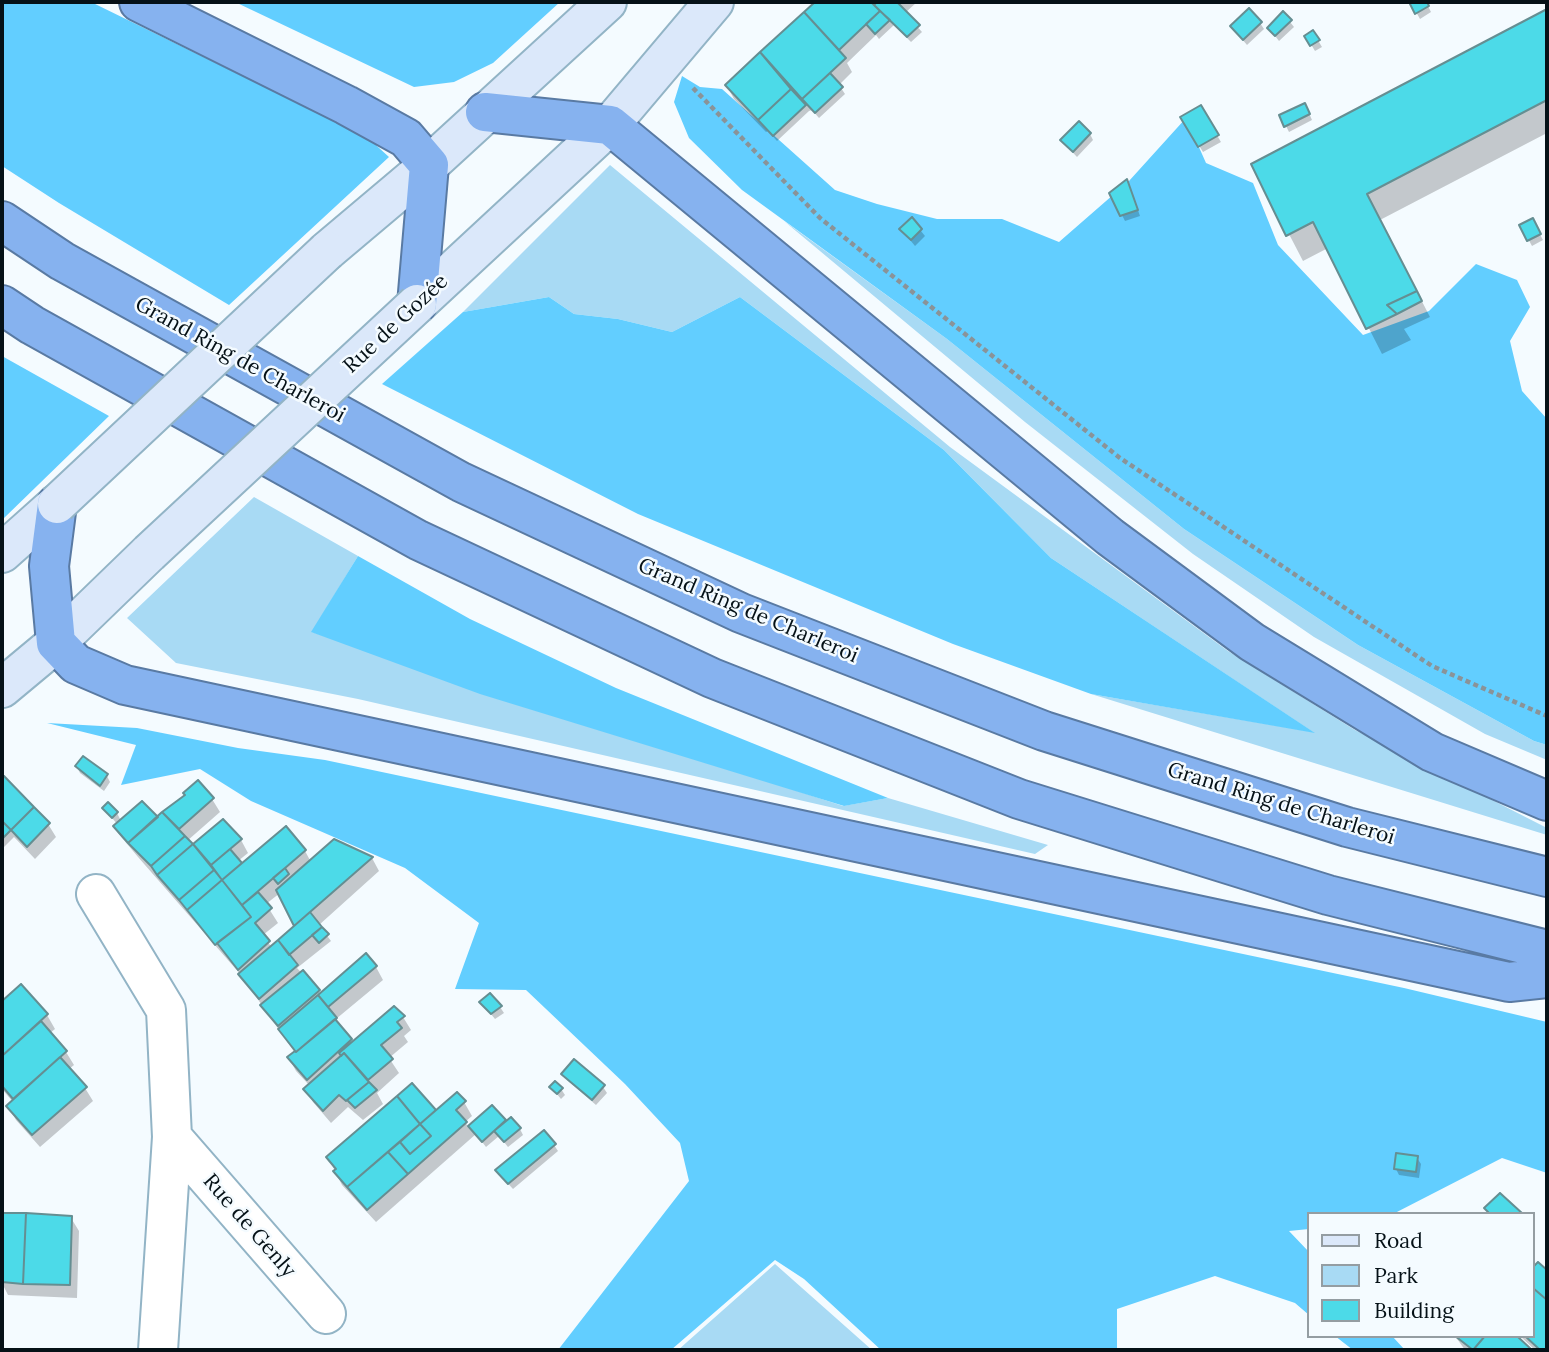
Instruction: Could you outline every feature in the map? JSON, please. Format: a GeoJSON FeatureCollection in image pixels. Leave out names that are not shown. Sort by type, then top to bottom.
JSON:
{"type":"FeatureCollection","features":[{"type":"Feature","properties":{"kind":"highway"},"geometry":{"type":"LineString","coordinates":[[139,2],[346,105],[406,138],[429,165],[417,304]]}},
{"type":"Feature","properties":{"kind":"highway"},"geometry":{"type":"LineString","coordinates":[[485,112],[610,125],[1110,537],[1252,642],[1432,752],[1547,801]]}},
{"type":"Feature","properties":{"kind":"highway","name":"Grand Ring de Charleroi"},"geometry":{"type":"LineString","coordinates":[[2,220],[62,261],[461,482],[741,613],[1044,731],[1348,827],[1547,877]]}},
{"type":"Feature","properties":{"kind":"highway"},"geometry":{"type":"LineString","coordinates":[[2,305],[32,325],[418,540],[712,678],[1019,799],[1328,895],[1547,950]]}},
{"type":"Feature","properties":{"kind":"highway"},"geometry":{"type":"LineString","coordinates":[[57,504],[49,566],[56,643],[76,664],[125,685],[1509,982],[1547,978]]}},
{"type":"Feature","properties":{"kind":"main road"},"geometry":{"type":"LineString","coordinates":[[2,553],[327,251],[429,165],[607,2]]}},
{"type":"Feature","properties":{"kind":"main road","name":"Rue de Gozée"},"geometry":{"type":"LineString","coordinates":[[2,688],[56,643],[149,553],[610,125],[713,2]]}},
{"type":"Feature","properties":{"kind":"street","name":"Rue de Genly"},"geometry":{"type":"LineString","coordinates":[[96,894],[166,1010],[172,1138],[159,1350]]}},
{"type":"Feature","properties":{"kind":"street","name":"Rue de Genly"},"geometry":{"type":"LineString","coordinates":[[172,1138],[326,1314]]}},
{"type":"Feature","properties":{"kind":"path"},"geometry":{"type":"LineString","coordinates":[[692,87],[820,218],[1119,458],[1432,666],[1547,716]]}},
{"type":"Feature","properties":{"kind":"green space"},"geometry":{"type":"Polygon","coordinates":[[[610,165],[950,447],[1228,651],[1355,730],[1547,828],[1547,835],[1091,694],[1313,732],[1051,558],[944,450],[740,297],[672,332],[618,319],[574,314],[549,297],[463,312],[610,165]]]}},
{"type":"Feature","properties":{"kind":"green space"},"geometry":{"type":"Polygon","coordinates":[[[784,221],[947,339],[1184,529],[1358,645],[1534,741],[1547,745],[1547,760],[1485,734],[1314,637],[1193,554],[1025,422],[784,221]]]}},
{"type":"Feature","properties":{"kind":"green space"},"geometry":{"type":"Polygon","coordinates":[[[254,497],[358,556],[312,632],[843,806],[888,798],[1048,845],[1035,854],[358,699],[176,663],[127,618],[254,497]]]}},
{"type":"Feature","properties":{"kind":"green space"},"geometry":{"type":"Polygon","coordinates":[[[775,1264],[872,1350],[678,1350],[775,1264]]]}},
{"type":"Feature","properties":{"kind":"shaded area"},"geometry":{"type":"Polygon","coordinates":[[[2,2],[91,2],[367,137],[389,157],[229,305],[2,166],[2,2]]]}},
{"type":"Feature","properties":{"kind":"shaded area"},"geometry":{"type":"Polygon","coordinates":[[[235,2],[560,2],[493,63],[454,82],[414,87],[235,2]]]}},
{"type":"Feature","properties":{"kind":"shaded area"},"geometry":{"type":"Polygon","coordinates":[[[682,76],[700,87],[722,89],[835,190],[937,219],[1002,219],[1059,242],[1129,181],[1186,118],[1206,163],[1253,183],[1278,245],[1363,335],[1429,311],[1476,264],[1517,280],[1530,307],[1510,341],[1522,391],[1547,419],[1547,745],[1534,741],[1358,645],[1184,529],[947,339],[742,190],[689,138],[674,102],[682,76]]]}},
{"type":"Feature","properties":{"kind":"shaded area"},"geometry":{"type":"Polygon","coordinates":[[[549,297],[574,314],[618,319],[672,332],[740,297],[944,450],[1051,558],[1315,733],[1091,694],[953,644],[638,514],[382,384],[463,312],[549,297]]]}},
{"type":"Feature","properties":{"kind":"shaded area"},"geometry":{"type":"Polygon","coordinates":[[[2,356],[109,416],[2,520],[2,356]]]}},
{"type":"Feature","properties":{"kind":"shaded area"},"geometry":{"type":"Polygon","coordinates":[[[358,556],[470,619],[616,688],[888,798],[844,806],[480,694],[311,632],[358,556]]]}},
{"type":"Feature","properties":{"kind":"shaded area"},"geometry":{"type":"Polygon","coordinates":[[[47,723],[137,728],[238,748],[325,760],[1404,988],[1547,1022],[1547,1173],[1502,1158],[1397,1212],[1308,1212],[1308,1229],[1289,1231],[1308,1251],[1308,1314],[1295,1303],[1215,1276],[1117,1309],[1117,1350],[881,1350],[804,1279],[775,1260],[671,1350],[558,1350],[689,1181],[680,1143],[625,1084],[526,990],[455,989],[479,923],[405,868],[251,801],[200,769],[121,785],[136,745],[47,723]]]}},
{"type":"Feature","properties":{"kind":"shaded area"},"geometry":{"type":"Polygon","coordinates":[[[1338,1338],[1394,1338],[1405,1350],[1353,1350],[1338,1338]]]}},
{"type":"Feature","properties":{"kind":"building"},"geometry":{"type":"Polygon","coordinates":[[[815,2],[871,2],[880,11],[839,50],[804,12],[815,2]]]}},
{"type":"Feature","properties":{"kind":"building"},"geometry":{"type":"Polygon","coordinates":[[[877,2],[897,2],[920,25],[907,37],[874,5],[877,2]]]}},
{"type":"Feature","properties":{"kind":"building"},"geometry":{"type":"Polygon","coordinates":[[[1409,2],[1427,2],[1429,6],[1415,14],[1409,2]]]}},
{"type":"Feature","properties":{"kind":"building"},"geometry":{"type":"Polygon","coordinates":[[[1249,8],[1262,22],[1243,40],[1230,26],[1249,8]]]}},
{"type":"Feature","properties":{"kind":"building"},"geometry":{"type":"Polygon","coordinates":[[[1547,9],[1547,100],[1367,194],[1417,291],[1387,305],[1397,314],[1366,329],[1313,222],[1286,236],[1251,164],[1547,9]]]}},
{"type":"Feature","properties":{"kind":"building"},"geometry":{"type":"Polygon","coordinates":[[[880,11],[890,20],[875,34],[866,24],[880,11]]]}},
{"type":"Feature","properties":{"kind":"building"},"geometry":{"type":"Polygon","coordinates":[[[1283,11],[1292,20],[1275,36],[1267,28],[1283,11]]]}},
{"type":"Feature","properties":{"kind":"building"},"geometry":{"type":"Polygon","coordinates":[[[804,12],[846,58],[802,99],[760,52],[804,12]]]}},
{"type":"Feature","properties":{"kind":"building"},"geometry":{"type":"Polygon","coordinates":[[[1313,30],[1320,40],[1310,46],[1304,36],[1313,30]]]}},
{"type":"Feature","properties":{"kind":"building"},"geometry":{"type":"Polygon","coordinates":[[[760,52],[791,89],[758,120],[725,85],[760,52]]]}},
{"type":"Feature","properties":{"kind":"building"},"geometry":{"type":"Polygon","coordinates":[[[830,73],[843,87],[815,113],[802,99],[830,73]]]}},
{"type":"Feature","properties":{"kind":"building"},"geometry":{"type":"Polygon","coordinates":[[[791,89],[806,105],[773,136],[758,120],[791,89]]]}},
{"type":"Feature","properties":{"kind":"building"},"geometry":{"type":"Polygon","coordinates":[[[1305,103],[1310,114],[1284,127],[1279,115],[1305,103]]]}},
{"type":"Feature","properties":{"kind":"building"},"geometry":{"type":"Polygon","coordinates":[[[1201,105],[1219,135],[1198,147],[1180,117],[1201,105]]]}},
{"type":"Feature","properties":{"kind":"building"},"geometry":{"type":"Polygon","coordinates":[[[1079,121],[1091,133],[1073,152],[1060,140],[1079,121]]]}},
{"type":"Feature","properties":{"kind":"building"},"geometry":{"type":"Polygon","coordinates":[[[1127,179],[1138,210],[1120,216],[1109,193],[1127,179]]]}},
{"type":"Feature","properties":{"kind":"building"},"geometry":{"type":"Polygon","coordinates":[[[912,217],[922,229],[911,240],[899,229],[912,217]]]}},
{"type":"Feature","properties":{"kind":"building"},"geometry":{"type":"Polygon","coordinates":[[[1533,218],[1541,234],[1527,241],[1519,225],[1533,218]]]}},
{"type":"Feature","properties":{"kind":"building"},"geometry":{"type":"Polygon","coordinates":[[[1417,291],[1422,301],[1397,314],[1387,305],[1417,291]]]}},
{"type":"Feature","properties":{"kind":"building"},"geometry":{"type":"Polygon","coordinates":[[[83,756],[108,774],[100,786],[75,766],[83,756]]]}},
{"type":"Feature","properties":{"kind":"building"},"geometry":{"type":"Polygon","coordinates":[[[4,776],[34,807],[11,830],[2,821],[4,776]]]}},
{"type":"Feature","properties":{"kind":"building"},"geometry":{"type":"Polygon","coordinates":[[[198,780],[214,798],[179,829],[162,812],[185,795],[183,793],[198,780]]]}},
{"type":"Feature","properties":{"kind":"building"},"geometry":{"type":"Polygon","coordinates":[[[142,801],[158,817],[128,843],[113,826],[142,801]]]}},
{"type":"Feature","properties":{"kind":"building"},"geometry":{"type":"Polygon","coordinates":[[[108,802],[118,812],[112,818],[102,808],[108,802]]]}},
{"type":"Feature","properties":{"kind":"building"},"geometry":{"type":"Polygon","coordinates":[[[34,807],[50,823],[27,847],[11,830],[34,807]]]}},
{"type":"Feature","properties":{"kind":"building"},"geometry":{"type":"Polygon","coordinates":[[[162,812],[185,836],[151,866],[128,843],[162,812]]]}},
{"type":"Feature","properties":{"kind":"building"},"geometry":{"type":"Polygon","coordinates":[[[223,819],[242,839],[211,865],[193,844],[223,819]]]}},
{"type":"Feature","properties":{"kind":"building"},"geometry":{"type":"Polygon","coordinates":[[[2,821],[11,830],[2,839],[2,821]]]}},
{"type":"Feature","properties":{"kind":"building"},"geometry":{"type":"Polygon","coordinates":[[[286,826],[306,850],[242,905],[222,880],[286,826]]]}},
{"type":"Feature","properties":{"kind":"building"},"geometry":{"type":"Polygon","coordinates":[[[185,836],[193,844],[157,875],[151,866],[185,836]]]}},
{"type":"Feature","properties":{"kind":"building"},"geometry":{"type":"Polygon","coordinates":[[[334,839],[373,857],[294,926],[276,890],[334,839]]]}},
{"type":"Feature","properties":{"kind":"building"},"geometry":{"type":"Polygon","coordinates":[[[193,844],[214,870],[179,900],[157,875],[193,844]]]}},
{"type":"Feature","properties":{"kind":"building"},"geometry":{"type":"Polygon","coordinates":[[[230,849],[242,863],[222,880],[211,865],[230,849]]]}},
{"type":"Feature","properties":{"kind":"building"},"geometry":{"type":"Polygon","coordinates":[[[285,868],[289,874],[278,884],[273,878],[285,868]]]}},
{"type":"Feature","properties":{"kind":"building"},"geometry":{"type":"Polygon","coordinates":[[[214,870],[222,880],[187,910],[179,900],[214,870]]]}},
{"type":"Feature","properties":{"kind":"building"},"geometry":{"type":"Polygon","coordinates":[[[222,880],[251,917],[215,945],[187,910],[222,880]]]}},
{"type":"Feature","properties":{"kind":"building"},"geometry":{"type":"Polygon","coordinates":[[[258,892],[272,908],[255,923],[270,941],[238,970],[217,943],[251,917],[242,905],[258,892]]]}},
{"type":"Feature","properties":{"kind":"building"},"geometry":{"type":"Polygon","coordinates":[[[310,912],[322,927],[289,955],[278,940],[310,912]]]}},
{"type":"Feature","properties":{"kind":"building"},"geometry":{"type":"Polygon","coordinates":[[[322,927],[329,934],[319,943],[312,935],[322,927]]]}},
{"type":"Feature","properties":{"kind":"building"},"geometry":{"type":"Polygon","coordinates":[[[278,940],[298,965],[259,999],[238,974],[278,940]]]}},
{"type":"Feature","properties":{"kind":"building"},"geometry":{"type":"Polygon","coordinates":[[[366,953],[377,966],[328,1007],[318,995],[366,953]]]}},
{"type":"Feature","properties":{"kind":"building"},"geometry":{"type":"Polygon","coordinates":[[[303,970],[320,990],[278,1026],[260,1005],[303,970]]]}},
{"type":"Feature","properties":{"kind":"building"},"geometry":{"type":"Polygon","coordinates":[[[21,984],[48,1014],[2,1056],[2,1001],[21,984]]]}},
{"type":"Feature","properties":{"kind":"building"},"geometry":{"type":"Polygon","coordinates":[[[490,993],[502,1006],[491,1014],[479,1002],[490,993]]]}},
{"type":"Feature","properties":{"kind":"building"},"geometry":{"type":"Polygon","coordinates":[[[318,995],[337,1018],[296,1052],[278,1029],[318,995]]]}},
{"type":"Feature","properties":{"kind":"building"},"geometry":{"type":"Polygon","coordinates":[[[394,1006],[405,1016],[397,1022],[402,1028],[381,1045],[393,1059],[368,1080],[344,1053],[341,1056],[339,1053],[394,1006]]]}},
{"type":"Feature","properties":{"kind":"building"},"geometry":{"type":"Polygon","coordinates":[[[335,1019],[352,1039],[307,1080],[287,1057],[335,1019]]]}},
{"type":"Feature","properties":{"kind":"building"},"geometry":{"type":"Polygon","coordinates":[[[41,1021],[67,1051],[13,1099],[2,1086],[2,1056],[41,1021]]]}},
{"type":"Feature","properties":{"kind":"building"},"geometry":{"type":"Polygon","coordinates":[[[344,1053],[369,1082],[346,1101],[339,1095],[323,1111],[303,1089],[344,1053]]]}},
{"type":"Feature","properties":{"kind":"building"},"geometry":{"type":"Polygon","coordinates":[[[60,1057],[87,1087],[32,1135],[6,1106],[60,1057]]]}},
{"type":"Feature","properties":{"kind":"building"},"geometry":{"type":"Polygon","coordinates":[[[574,1059],[605,1085],[592,1100],[561,1074],[574,1059]]]}},
{"type":"Feature","properties":{"kind":"building"},"geometry":{"type":"Polygon","coordinates":[[[555,1081],[563,1088],[557,1094],[549,1087],[555,1081]]]}},
{"type":"Feature","properties":{"kind":"building"},"geometry":{"type":"Polygon","coordinates":[[[369,1082],[377,1090],[355,1108],[347,1100],[369,1082]]]}},
{"type":"Feature","properties":{"kind":"building"},"geometry":{"type":"Polygon","coordinates":[[[412,1083],[436,1110],[420,1124],[397,1096],[412,1083]]]}},
{"type":"Feature","properties":{"kind":"building"},"geometry":{"type":"Polygon","coordinates":[[[457,1092],[466,1101],[456,1110],[467,1122],[408,1174],[388,1152],[400,1142],[410,1154],[431,1136],[420,1124],[457,1092]]]}},
{"type":"Feature","properties":{"kind":"building"},"geometry":{"type":"Polygon","coordinates":[[[397,1096],[420,1124],[347,1187],[333,1171],[336,1169],[326,1157],[397,1096]]]}},
{"type":"Feature","properties":{"kind":"building"},"geometry":{"type":"Polygon","coordinates":[[[492,1105],[506,1120],[482,1142],[468,1126],[492,1105]]]}},
{"type":"Feature","properties":{"kind":"building"},"geometry":{"type":"Polygon","coordinates":[[[511,1117],[521,1128],[504,1142],[494,1131],[511,1117]]]}},
{"type":"Feature","properties":{"kind":"building"},"geometry":{"type":"Polygon","coordinates":[[[420,1124],[431,1136],[410,1154],[400,1142],[420,1124]]]}},
{"type":"Feature","properties":{"kind":"building"},"geometry":{"type":"Polygon","coordinates":[[[544,1130],[556,1144],[508,1184],[495,1170],[544,1130]]]}},
{"type":"Feature","properties":{"kind":"building"},"geometry":{"type":"Polygon","coordinates":[[[388,1152],[408,1174],[367,1210],[347,1187],[388,1152]]]}},
{"type":"Feature","properties":{"kind":"building"},"geometry":{"type":"Polygon","coordinates":[[[1396,1153],[1418,1156],[1416,1172],[1394,1169],[1396,1153]]]}},
{"type":"Feature","properties":{"kind":"building"},"geometry":{"type":"Polygon","coordinates":[[[1500,1193],[1521,1212],[1488,1212],[1484,1208],[1500,1193]]]}},
{"type":"Feature","properties":{"kind":"building"},"geometry":{"type":"Polygon","coordinates":[[[2,1213],[26,1213],[23,1284],[2,1282],[2,1213]]]}},
{"type":"Feature","properties":{"kind":"building"},"geometry":{"type":"Polygon","coordinates":[[[26,1213],[72,1216],[70,1285],[23,1284],[26,1213]]]}},
{"type":"Feature","properties":{"kind":"building"},"geometry":{"type":"Polygon","coordinates":[[[1538,1262],[1547,1270],[1547,1300],[1535,1290],[1535,1265],[1538,1262]]]}},
{"type":"Feature","properties":{"kind":"building"},"geometry":{"type":"Polygon","coordinates":[[[1535,1290],[1547,1300],[1547,1350],[1540,1350],[1527,1338],[1535,1338],[1535,1290]]]}},
{"type":"Feature","properties":{"kind":"building"},"geometry":{"type":"Polygon","coordinates":[[[1458,1338],[1483,1338],[1473,1350],[1458,1338]]]}},
{"type":"Feature","properties":{"kind":"building"},"geometry":{"type":"Polygon","coordinates":[[[1483,1338],[1519,1338],[1532,1350],[1473,1350],[1483,1338]]]}}]}
